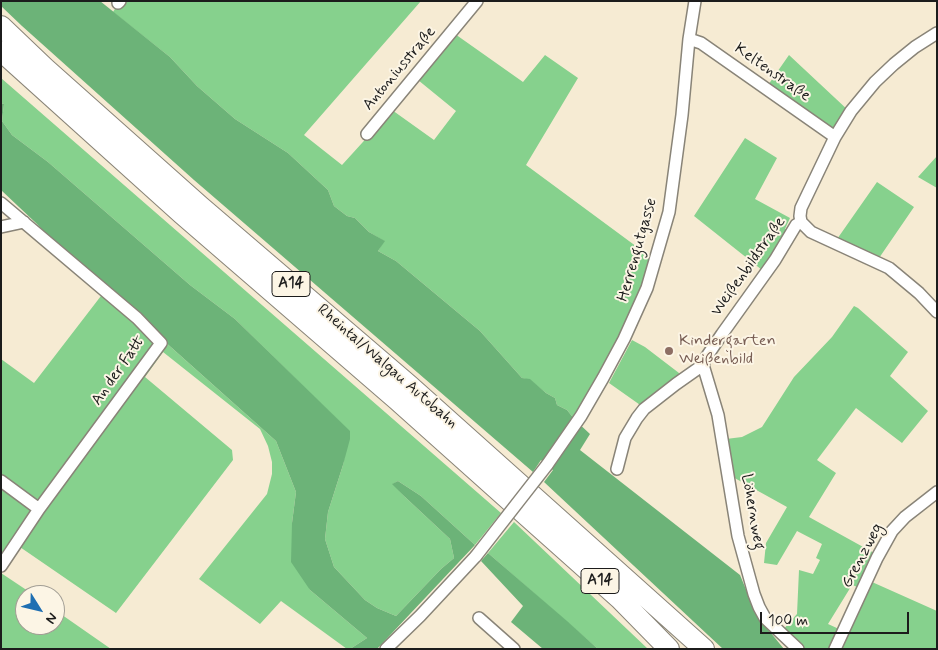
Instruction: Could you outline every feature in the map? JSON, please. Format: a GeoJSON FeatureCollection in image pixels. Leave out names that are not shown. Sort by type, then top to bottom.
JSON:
{"type":"FeatureCollection","features":[{"type":"Feature","properties":{"kind":"highway","name":"Rheintal/Walgau Autobahn"},"geometry":{"type":"LineString","coordinates":[[1,26],[45,68],[193,200],[409,385],[704,649]]}},
{"type":"Feature","properties":{"kind":"highway","name":"Rheintal/Walgau Autobahn"},"geometry":{"type":"LineString","coordinates":[[1,51],[182,214],[397,400],[542,529],[620,599],[669,649]]}},
{"type":"Feature","properties":{"kind":"street","name":"Antoniusstraße"},"geometry":{"type":"LineString","coordinates":[[367,134],[477,1]]}},
{"type":"Feature","properties":{"kind":"street","name":"Herrengutgasse"},"geometry":{"type":"LineString","coordinates":[[386,649],[476,556],[550,461],[581,416],[635,317],[647,288],[669,212],[695,1]]}},
{"type":"Feature","properties":{"kind":"street","name":"Weißenbildstraße"},"geometry":{"type":"LineString","coordinates":[[616,469],[630,427],[640,414],[676,384],[703,365],[705,358],[775,260],[796,225],[801,222],[801,208],[835,137],[851,111],[876,82],[915,47],[937,33]]}},
{"type":"Feature","properties":{"kind":"street","name":"Keltenstraße"},"geometry":{"type":"LineString","coordinates":[[689,38],[702,43],[835,137]]}},
{"type":"Feature","properties":{"kind":"street","name":"An der Fatt"},"geometry":{"type":"LineString","coordinates":[[1,203],[137,318],[161,342],[39,509],[1,566]]}},
{"type":"Feature","properties":{"kind":"street"},"geometry":{"type":"LineString","coordinates":[[1,227],[24,222]]}},
{"type":"Feature","properties":{"kind":"street"},"geometry":{"type":"LineString","coordinates":[[801,222],[811,232],[889,268],[919,293],[937,312]]}},
{"type":"Feature","properties":{"kind":"street","name":"Löhernweg"},"geometry":{"type":"LineString","coordinates":[[703,365],[718,415],[738,536],[754,594],[765,618],[798,649]]}},
{"type":"Feature","properties":{"kind":"street"},"geometry":{"type":"LineString","coordinates":[[1,481],[39,509]]}},
{"type":"Feature","properties":{"kind":"street","name":"Grenzweg"},"geometry":{"type":"LineString","coordinates":[[835,649],[877,558],[892,531],[905,517],[937,492]]}},
{"type":"Feature","properties":{"kind":"street"},"geometry":{"type":"LineString","coordinates":[[479,618],[514,649]]}},
{"type":"Feature","properties":{"kind":"green space"},"geometry":{"type":"Polygon","coordinates":[[[1,1],[100,1],[170,57],[197,86],[235,119],[288,153],[328,190],[334,206],[347,216],[355,218],[369,232],[385,241],[378,251],[396,261],[480,331],[522,378],[530,379],[555,398],[557,405],[567,410],[590,434],[580,450],[740,575],[757,616],[784,649],[723,649],[544,482],[553,470],[541,460],[533,472],[194,180],[22,26],[1,6],[1,1]]]}},
{"type":"Feature","properties":{"kind":"green space"},"geometry":{"type":"Polygon","coordinates":[[[120,1],[421,1],[304,135],[342,165],[392,110],[434,140],[456,111],[418,80],[455,34],[523,82],[545,55],[578,78],[526,165],[652,258],[635,307],[575,420],[567,410],[557,405],[555,398],[530,380],[522,378],[480,331],[396,261],[378,251],[384,241],[369,232],[355,218],[347,216],[334,206],[328,190],[288,153],[235,119],[197,86],[170,57],[113,12],[120,1]]]}},
{"type":"Feature","properties":{"kind":"green space"},"geometry":{"type":"Polygon","coordinates":[[[789,55],[850,112],[834,136],[766,88],[789,55]]]}},
{"type":"Feature","properties":{"kind":"green space"},"geometry":{"type":"Polygon","coordinates":[[[1,78],[501,513],[475,545],[421,496],[398,481],[393,484],[450,539],[454,558],[396,616],[377,608],[365,600],[334,567],[325,539],[328,512],[343,465],[349,431],[235,319],[190,285],[48,162],[12,135],[2,121],[4,104],[1,103],[1,78]]]}},
{"type":"Feature","properties":{"kind":"green space"},"geometry":{"type":"Polygon","coordinates":[[[1,103],[4,104],[2,121],[12,135],[48,162],[190,285],[235,319],[350,431],[350,439],[343,465],[328,512],[325,539],[334,567],[365,600],[377,608],[396,616],[454,558],[450,539],[392,484],[398,481],[421,496],[475,545],[377,649],[350,649],[367,638],[310,590],[291,562],[292,523],[296,492],[276,441],[51,240],[1,190],[1,103]]]}},
{"type":"Feature","properties":{"kind":"green space"},"geometry":{"type":"Polygon","coordinates":[[[745,138],[777,158],[755,199],[790,218],[785,229],[788,231],[762,270],[694,216],[745,138]]]}},
{"type":"Feature","properties":{"kind":"green space"},"geometry":{"type":"Polygon","coordinates":[[[937,156],[937,188],[918,177],[937,156]]]}},
{"type":"Feature","properties":{"kind":"green space"},"geometry":{"type":"Polygon","coordinates":[[[877,182],[914,207],[877,261],[835,242],[877,182]]]}},
{"type":"Feature","properties":{"kind":"green space"},"geometry":{"type":"Polygon","coordinates":[[[104,292],[164,341],[276,441],[296,492],[292,523],[310,590],[367,638],[347,649],[281,601],[260,624],[199,579],[267,494],[272,474],[272,462],[268,446],[260,429],[163,352],[145,377],[232,450],[233,460],[116,613],[17,545],[1,569],[1,359],[34,383],[104,292]]]}},
{"type":"Feature","properties":{"kind":"green space"},"geometry":{"type":"Polygon","coordinates":[[[854,306],[908,352],[890,376],[928,411],[902,443],[856,408],[817,460],[836,473],[809,517],[874,553],[860,588],[852,585],[828,624],[839,629],[830,649],[803,649],[782,631],[797,614],[799,570],[813,574],[820,560],[816,558],[822,544],[797,531],[777,565],[764,563],[766,543],[787,507],[731,476],[726,439],[742,437],[762,427],[794,377],[832,337],[854,306]]]}},
{"type":"Feature","properties":{"kind":"green space"},"geometry":{"type":"Polygon","coordinates":[[[632,340],[645,347],[681,376],[643,407],[609,383],[632,340]]]}},
{"type":"Feature","properties":{"kind":"green space"},"geometry":{"type":"Polygon","coordinates":[[[514,522],[648,649],[598,649],[488,553],[514,522]]]}},
{"type":"Feature","properties":{"kind":"green space"},"geometry":{"type":"Polygon","coordinates":[[[488,553],[598,649],[543,649],[511,622],[523,606],[481,561],[488,553]]]}},
{"type":"Feature","properties":{"kind":"green space"},"geometry":{"type":"Polygon","coordinates":[[[1,573],[19,585],[15,585],[15,635],[65,635],[65,617],[111,649],[1,649],[1,573]]]}},
{"type":"Feature","properties":{"kind":"green space"},"geometry":{"type":"Polygon","coordinates":[[[872,582],[937,611],[937,649],[841,649],[872,582]]]}},
{"type":"Feature","properties":{"kind":"place","name":"Kindergarten Weißenbild"},"geometry":{"type":"Point","coordinates":[669,351]}}]}
